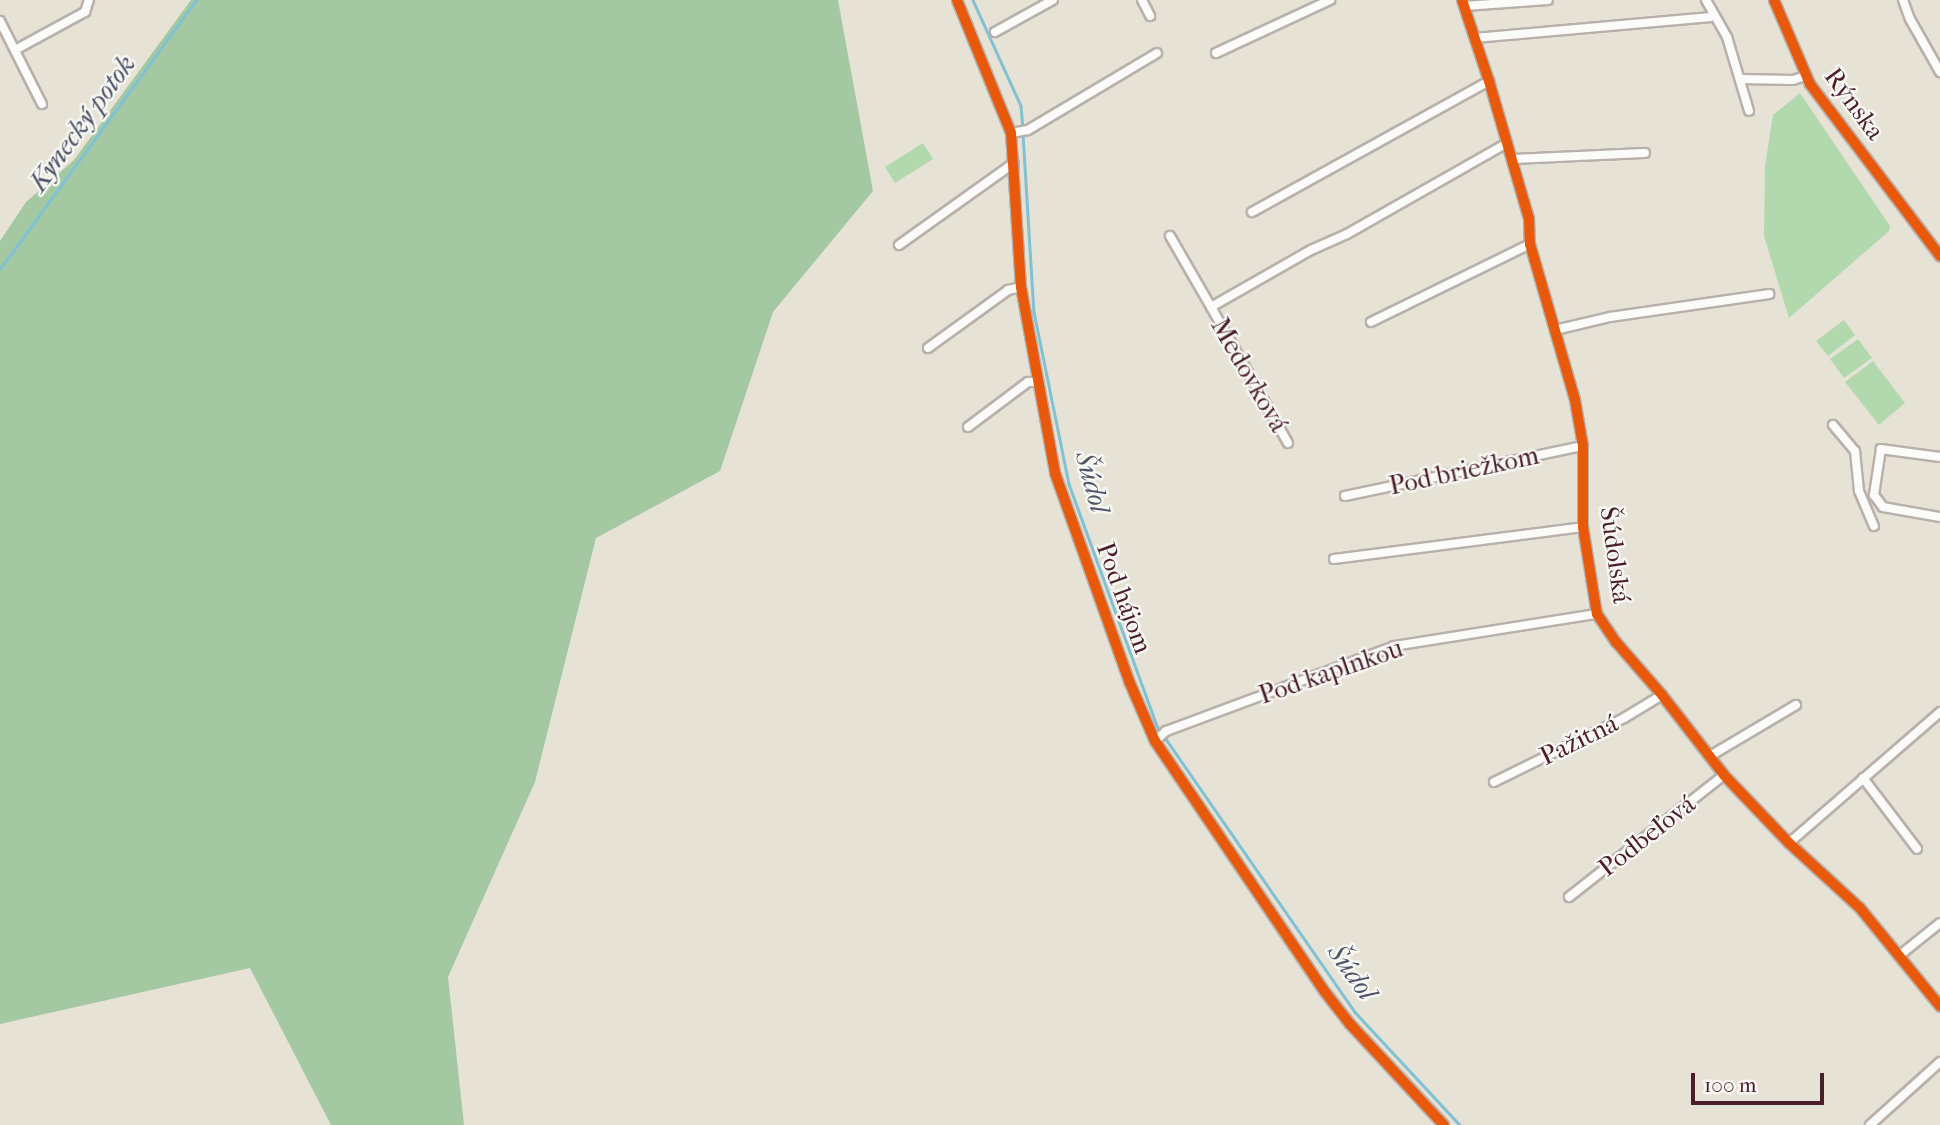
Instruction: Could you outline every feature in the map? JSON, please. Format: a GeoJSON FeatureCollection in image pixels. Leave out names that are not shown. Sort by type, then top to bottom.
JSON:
{"type":"FeatureCollection","features":[{"type":"Feature","properties":{"kind":"street"},"geometry":{"type":"LineString","coordinates":[[15,50],[85,12],[89,0]]}},
{"type":"Feature","properties":{"kind":"street","name":"Pod hájom"},"geometry":{"type":"LineString","coordinates":[[957,0],[1019,132],[1014,163],[1021,287],[1055,473],[1129,681],[1156,739],[1325,992],[1350,1024],[1444,1125]]}},
{"type":"Feature","properties":{"kind":"street"},"geometry":{"type":"LineString","coordinates":[[995,32],[1053,0]]}},
{"type":"Feature","properties":{"kind":"street"},"geometry":{"type":"LineString","coordinates":[[1142,0],[1150,16]]}},
{"type":"Feature","properties":{"kind":"street"},"geometry":{"type":"LineString","coordinates":[[1216,53],[1330,0]]}},
{"type":"Feature","properties":{"kind":"street","name":"Šúdolská"},"geometry":{"type":"LineString","coordinates":[[1548,0],[1463,3],[1476,38],[1529,219],[1530,244],[1575,400],[1583,446],[1583,527],[1597,614],[1616,642],[1662,695],[1724,775],[1789,843],[1860,908],[1940,1006]]}},
{"type":"Feature","properties":{"kind":"street"},"geometry":{"type":"LineString","coordinates":[[1706,0],[1727,37],[1749,111]]}},
{"type":"Feature","properties":{"kind":"street","name":"Rýnska"},"geometry":{"type":"LineString","coordinates":[[1774,0],[1805,76],[1940,256]]}},
{"type":"Feature","properties":{"kind":"street"},"geometry":{"type":"LineString","coordinates":[[1903,0],[1910,19],[1940,72]]}},
{"type":"Feature","properties":{"kind":"street"},"geometry":{"type":"LineString","coordinates":[[1476,38],[1710,17]]}},
{"type":"Feature","properties":{"kind":"street"},"geometry":{"type":"LineString","coordinates":[[0,21],[42,104]]}},
{"type":"Feature","properties":{"kind":"street"},"geometry":{"type":"LineString","coordinates":[[1019,132],[1157,53]]}},
{"type":"Feature","properties":{"kind":"street"},"geometry":{"type":"LineString","coordinates":[[1741,79],[1793,80],[1805,76]]}},
{"type":"Feature","properties":{"kind":"street"},"geometry":{"type":"LineString","coordinates":[[1252,212],[1489,81]]}},
{"type":"Feature","properties":{"kind":"street","name":"Medovková"},"geometry":{"type":"LineString","coordinates":[[1211,307],[1311,250],[1348,234],[1507,143]]}},
{"type":"Feature","properties":{"kind":"street"},"geometry":{"type":"LineString","coordinates":[[1512,159],[1645,153]]}},
{"type":"Feature","properties":{"kind":"street"},"geometry":{"type":"LineString","coordinates":[[899,245],[1014,163]]}},
{"type":"Feature","properties":{"kind":"street","name":"Medovková"},"geometry":{"type":"LineString","coordinates":[[1170,236],[1288,443]]}},
{"type":"Feature","properties":{"kind":"street"},"geometry":{"type":"LineString","coordinates":[[1371,322],[1530,244]]}},
{"type":"Feature","properties":{"kind":"street"},"geometry":{"type":"LineString","coordinates":[[928,348],[1008,290],[1021,287]]}},
{"type":"Feature","properties":{"kind":"street"},"geometry":{"type":"LineString","coordinates":[[1555,330],[1610,317],[1769,294]]}},
{"type":"Feature","properties":{"kind":"street"},"geometry":{"type":"LineString","coordinates":[[968,427],[1028,382],[1037,382]]}},
{"type":"Feature","properties":{"kind":"street"},"geometry":{"type":"LineString","coordinates":[[1833,425],[1846,437],[1855,451],[1858,491],[1874,526]]}},
{"type":"Feature","properties":{"kind":"street","name":"Pod briežkom"},"geometry":{"type":"LineString","coordinates":[[1345,496],[1583,446]]}},
{"type":"Feature","properties":{"kind":"street"},"geometry":{"type":"LineString","coordinates":[[1940,457],[1881,449],[1874,495],[1883,507],[1940,517]]}},
{"type":"Feature","properties":{"kind":"street"},"geometry":{"type":"LineString","coordinates":[[1865,507],[1877,501]]}},
{"type":"Feature","properties":{"kind":"street","name":"Šúdolská"},"geometry":{"type":"LineString","coordinates":[[1334,559],[1583,527]]}},
{"type":"Feature","properties":{"kind":"street","name":"Pod kaplnkou"},"geometry":{"type":"LineString","coordinates":[[1156,739],[1166,731],[1394,646],[1597,614]]}},
{"type":"Feature","properties":{"kind":"street","name":"Pažitná"},"geometry":{"type":"LineString","coordinates":[[1494,782],[1624,718],[1662,695]]}},
{"type":"Feature","properties":{"kind":"street"},"geometry":{"type":"LineString","coordinates":[[1710,756],[1796,705]]}},
{"type":"Feature","properties":{"kind":"street"},"geometry":{"type":"LineString","coordinates":[[1789,843],[1940,712]]}},
{"type":"Feature","properties":{"kind":"street","name":"Podbeľová"},"geometry":{"type":"LineString","coordinates":[[1569,897],[1724,775]]}},
{"type":"Feature","properties":{"kind":"street"},"geometry":{"type":"LineString","coordinates":[[1863,778],[1917,849]]}},
{"type":"Feature","properties":{"kind":"street"},"geometry":{"type":"LineString","coordinates":[[1900,955],[1940,923]]}},
{"type":"Feature","properties":{"kind":"street"},"geometry":{"type":"LineString","coordinates":[[1870,1125],[1940,1062]]}},
{"type":"Feature","properties":{"kind":"green space"},"geometry":{"type":"Polygon","coordinates":[[[191,0],[838,0],[873,191],[773,312],[720,471],[596,538],[535,782],[448,977],[464,1125],[331,1125],[250,968],[0,1024],[0,241],[26,202],[74,160],[191,0]]]}},
{"type":"Feature","properties":{"kind":"green space"},"geometry":{"type":"Polygon","coordinates":[[[1800,93],[1890,226],[1889,231],[1789,318],[1764,236],[1765,166],[1773,115],[1800,93]]]}},
{"type":"Feature","properties":{"kind":"green space"},"geometry":{"type":"Polygon","coordinates":[[[923,143],[933,159],[895,183],[885,167],[923,143]]]}},
{"type":"Feature","properties":{"kind":"green space"},"geometry":{"type":"Polygon","coordinates":[[[1844,320],[1855,335],[1828,356],[1816,341],[1844,320]]]}},
{"type":"Feature","properties":{"kind":"green space"},"geometry":{"type":"Polygon","coordinates":[[[1858,339],[1872,358],[1844,378],[1830,359],[1858,339]]]}},
{"type":"Feature","properties":{"kind":"green space"},"geometry":{"type":"Polygon","coordinates":[[[1873,361],[1905,403],[1879,425],[1845,382],[1873,361]]]}},
{"type":"Feature","properties":{"kind":"waterway","name":"Kynecký potok"},"geometry":{"type":"LineString","coordinates":[[0,269],[196,0]]}},
{"type":"Feature","properties":{"kind":"waterway","name":"Šúdol"},"geometry":{"type":"LineString","coordinates":[[973,0],[1021,106],[1023,127]]}},
{"type":"Feature","properties":{"kind":"waterway","name":"Šúdol"},"geometry":{"type":"LineString","coordinates":[[1023,134],[1034,312],[1069,484],[1157,726],[1355,1012],[1460,1125]]}},
{"type":"Feature","properties":{"kind":"cycle path"},"geometry":{"type":"LineString","coordinates":[[957,0],[1011,133],[1021,287],[1055,473],[1129,681],[1155,741],[1325,992],[1350,1024],[1444,1125]]}},
{"type":"Feature","properties":{"kind":"cycle path"},"geometry":{"type":"LineString","coordinates":[[1462,0],[1489,81],[1529,219],[1530,244],[1575,400],[1583,446],[1583,527],[1597,614],[1616,642],[1662,695],[1724,775],[1789,843],[1860,908],[1940,1006]]}},
{"type":"Feature","properties":{"kind":"cycle path"},"geometry":{"type":"LineString","coordinates":[[1774,0],[1810,84],[1940,256]]}}]}
